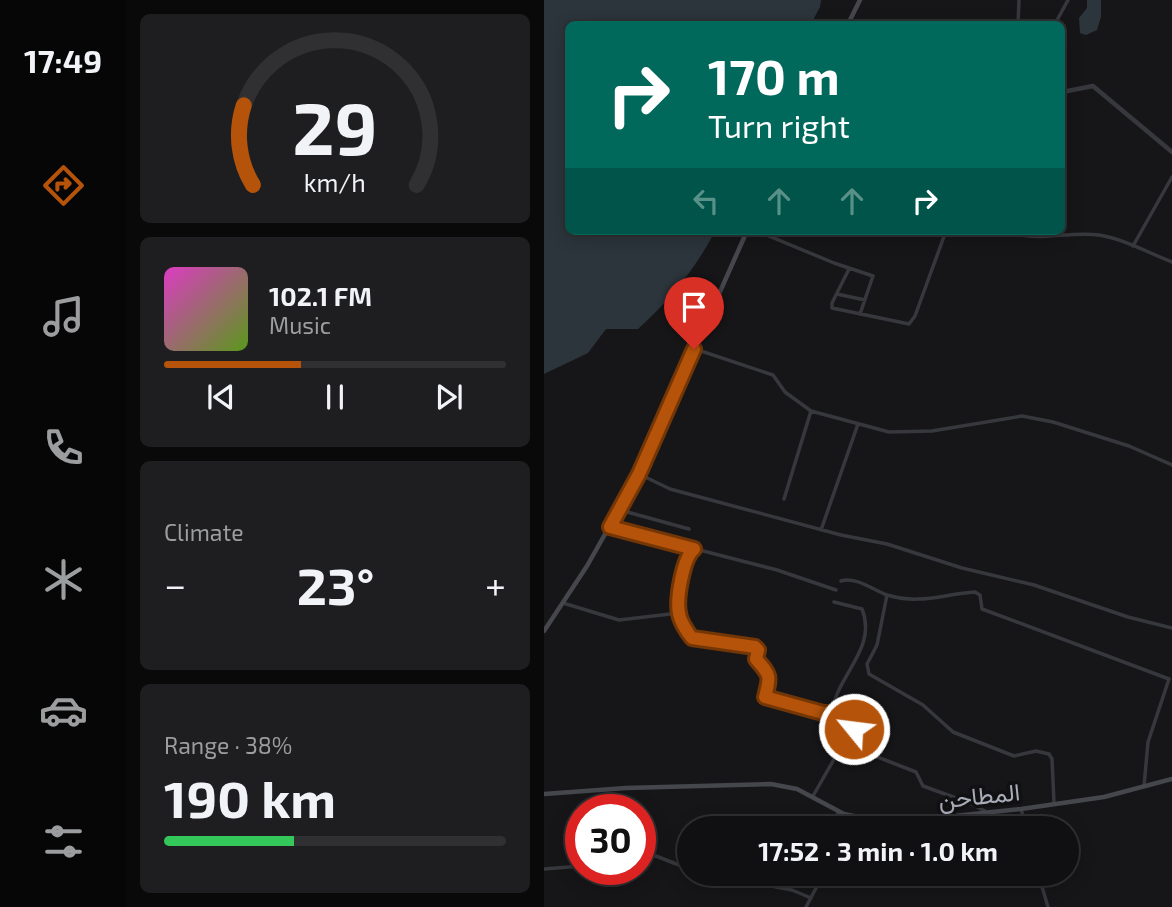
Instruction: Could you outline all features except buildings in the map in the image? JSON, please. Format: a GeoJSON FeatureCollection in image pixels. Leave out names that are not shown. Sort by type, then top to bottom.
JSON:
{"type":"FeatureCollection","features":[{"type":"Feature","properties":{"kind":"main road"},"geometry":{"type":"LineString","coordinates":[[850,21],[860,0]]}},
{"type":"Feature","properties":{"kind":"main road"},"geometry":{"type":"LineString","coordinates":[[544,631],[610,527],[639,474],[745,235]]}},
{"type":"Feature","properties":{"kind":"main road","name":"المطاحن"},"geometry":{"type":"LineString","coordinates":[[544,794],[626,788],[763,784],[798,789],[838,811],[888,823],[1021,809],[1123,793],[1172,779]]}},
{"type":"Feature","properties":{"kind":"street"},"geometry":{"type":"LineString","coordinates":[[1018,21],[1019,0]]}},
{"type":"Feature","properties":{"kind":"street"},"geometry":{"type":"LineString","coordinates":[[1057,21],[1068,0]]}},
{"type":"Feature","properties":{"kind":"street"},"geometry":{"type":"LineString","coordinates":[[1065,91],[1093,86],[1172,152]]}},
{"type":"Feature","properties":{"kind":"street"},"geometry":{"type":"LineString","coordinates":[[1133,246],[1172,177]]}},
{"type":"Feature","properties":{"kind":"street"},"geometry":{"type":"LineString","coordinates":[[1065,234],[1100,236],[1172,262]]}},
{"type":"Feature","properties":{"kind":"street"},"geometry":{"type":"LineString","coordinates":[[767,235],[849,269],[873,276],[860,315]]}},
{"type":"Feature","properties":{"kind":"street"},"geometry":{"type":"LineString","coordinates":[[849,269],[831,305],[832,308],[909,324],[916,316],[945,235]]}},
{"type":"Feature","properties":{"kind":"street"},"geometry":{"type":"LineString","coordinates":[[1021,235],[1055,235]]}},
{"type":"Feature","properties":{"kind":"street"},"geometry":{"type":"LineString","coordinates":[[837,294],[865,300]]}},
{"type":"Feature","properties":{"kind":"street"},"geometry":{"type":"LineString","coordinates":[[694,349],[773,375],[785,392],[811,411],[892,433],[932,431],[1022,416],[1053,422],[1129,446],[1172,465]]}},
{"type":"Feature","properties":{"kind":"street"},"geometry":{"type":"LineString","coordinates":[[784,499],[811,411]]}},
{"type":"Feature","properties":{"kind":"street"},"geometry":{"type":"LineString","coordinates":[[821,530],[858,424]]}},
{"type":"Feature","properties":{"kind":"street"},"geometry":{"type":"LineString","coordinates":[[639,474],[670,489],[821,530],[887,544],[962,568],[1034,585],[1128,617],[1172,628]]}},
{"type":"Feature","properties":{"kind":"street"},"geometry":{"type":"LineString","coordinates":[[620,510],[689,529]]}},
{"type":"Feature","properties":{"kind":"street"},"geometry":{"type":"LineString","coordinates":[[610,527],[777,569],[836,590]]}},
{"type":"Feature","properties":{"kind":"street"},"geometry":{"type":"LineString","coordinates":[[694,549],[684,566],[679,613],[692,638],[757,648],[756,659],[767,669],[769,677],[765,697],[832,713],[853,726],[813,796]]}},
{"type":"Feature","properties":{"kind":"street"},"geometry":{"type":"LineString","coordinates":[[841,581],[855,581],[887,595],[917,601],[975,592],[980,595],[982,609],[1169,679],[1148,742],[1144,786]]}},
{"type":"Feature","properties":{"kind":"street"},"geometry":{"type":"LineString","coordinates":[[887,595],[877,645],[867,664],[869,674],[923,705],[953,732],[1014,756],[1036,751],[1049,754],[1052,759],[1054,803]]}},
{"type":"Feature","properties":{"kind":"street"},"geometry":{"type":"LineString","coordinates":[[832,713],[836,697],[866,637],[862,609],[834,601]]}},
{"type":"Feature","properties":{"kind":"street"},"geometry":{"type":"LineString","coordinates":[[563,603],[619,620],[679,613]]}},
{"type":"Feature","properties":{"kind":"street"},"geometry":{"type":"LineString","coordinates":[[844,744],[916,772],[923,786],[985,811]]}},
{"type":"Feature","properties":{"kind":"street"},"geometry":{"type":"LineString","coordinates":[[1021,809],[1023,816]]}},
{"type":"Feature","properties":{"kind":"street"},"geometry":{"type":"LineString","coordinates":[[837,816],[838,811]]}},
{"type":"Feature","properties":{"kind":"street"},"geometry":{"type":"LineString","coordinates":[[656,856],[677,864]]}},
{"type":"Feature","properties":{"kind":"street"},"geometry":{"type":"LineString","coordinates":[[544,869],[565,867]]}},
{"type":"Feature","properties":{"kind":"street"},"geometry":{"type":"LineString","coordinates":[[771,886],[792,890],[811,898]]}},
{"type":"Feature","properties":{"kind":"street"},"geometry":{"type":"LineString","coordinates":[[805,907],[817,886]]}},
{"type":"Feature","properties":{"kind":"street"},"geometry":{"type":"LineString","coordinates":[[1042,886],[1048,907]]}},
{"type":"Feature","properties":{"kind":"shaded area"},"geometry":{"type":"Polygon","coordinates":[[[544,0],[821,0],[813,21],[565,21],[565,235],[713,235],[681,283],[638,329],[606,329],[588,353],[544,374],[544,0]]]}},
{"type":"Feature","properties":{"kind":"shaded area"},"geometry":{"type":"Polygon","coordinates":[[[1087,0],[1101,0],[1101,17],[1097,30],[1086,35],[1080,33],[1079,18],[1087,8],[1087,0]]]}},
{"type":"Feature","properties":{"kind":"route"},"geometry":{"type":"LineString","coordinates":[[694,349],[639,474],[610,527],[694,549],[684,566],[679,613],[692,638],[755,647],[758,650],[757,661],[769,673],[765,697],[823,713],[837,714],[852,724],[854,729]]}}]}
